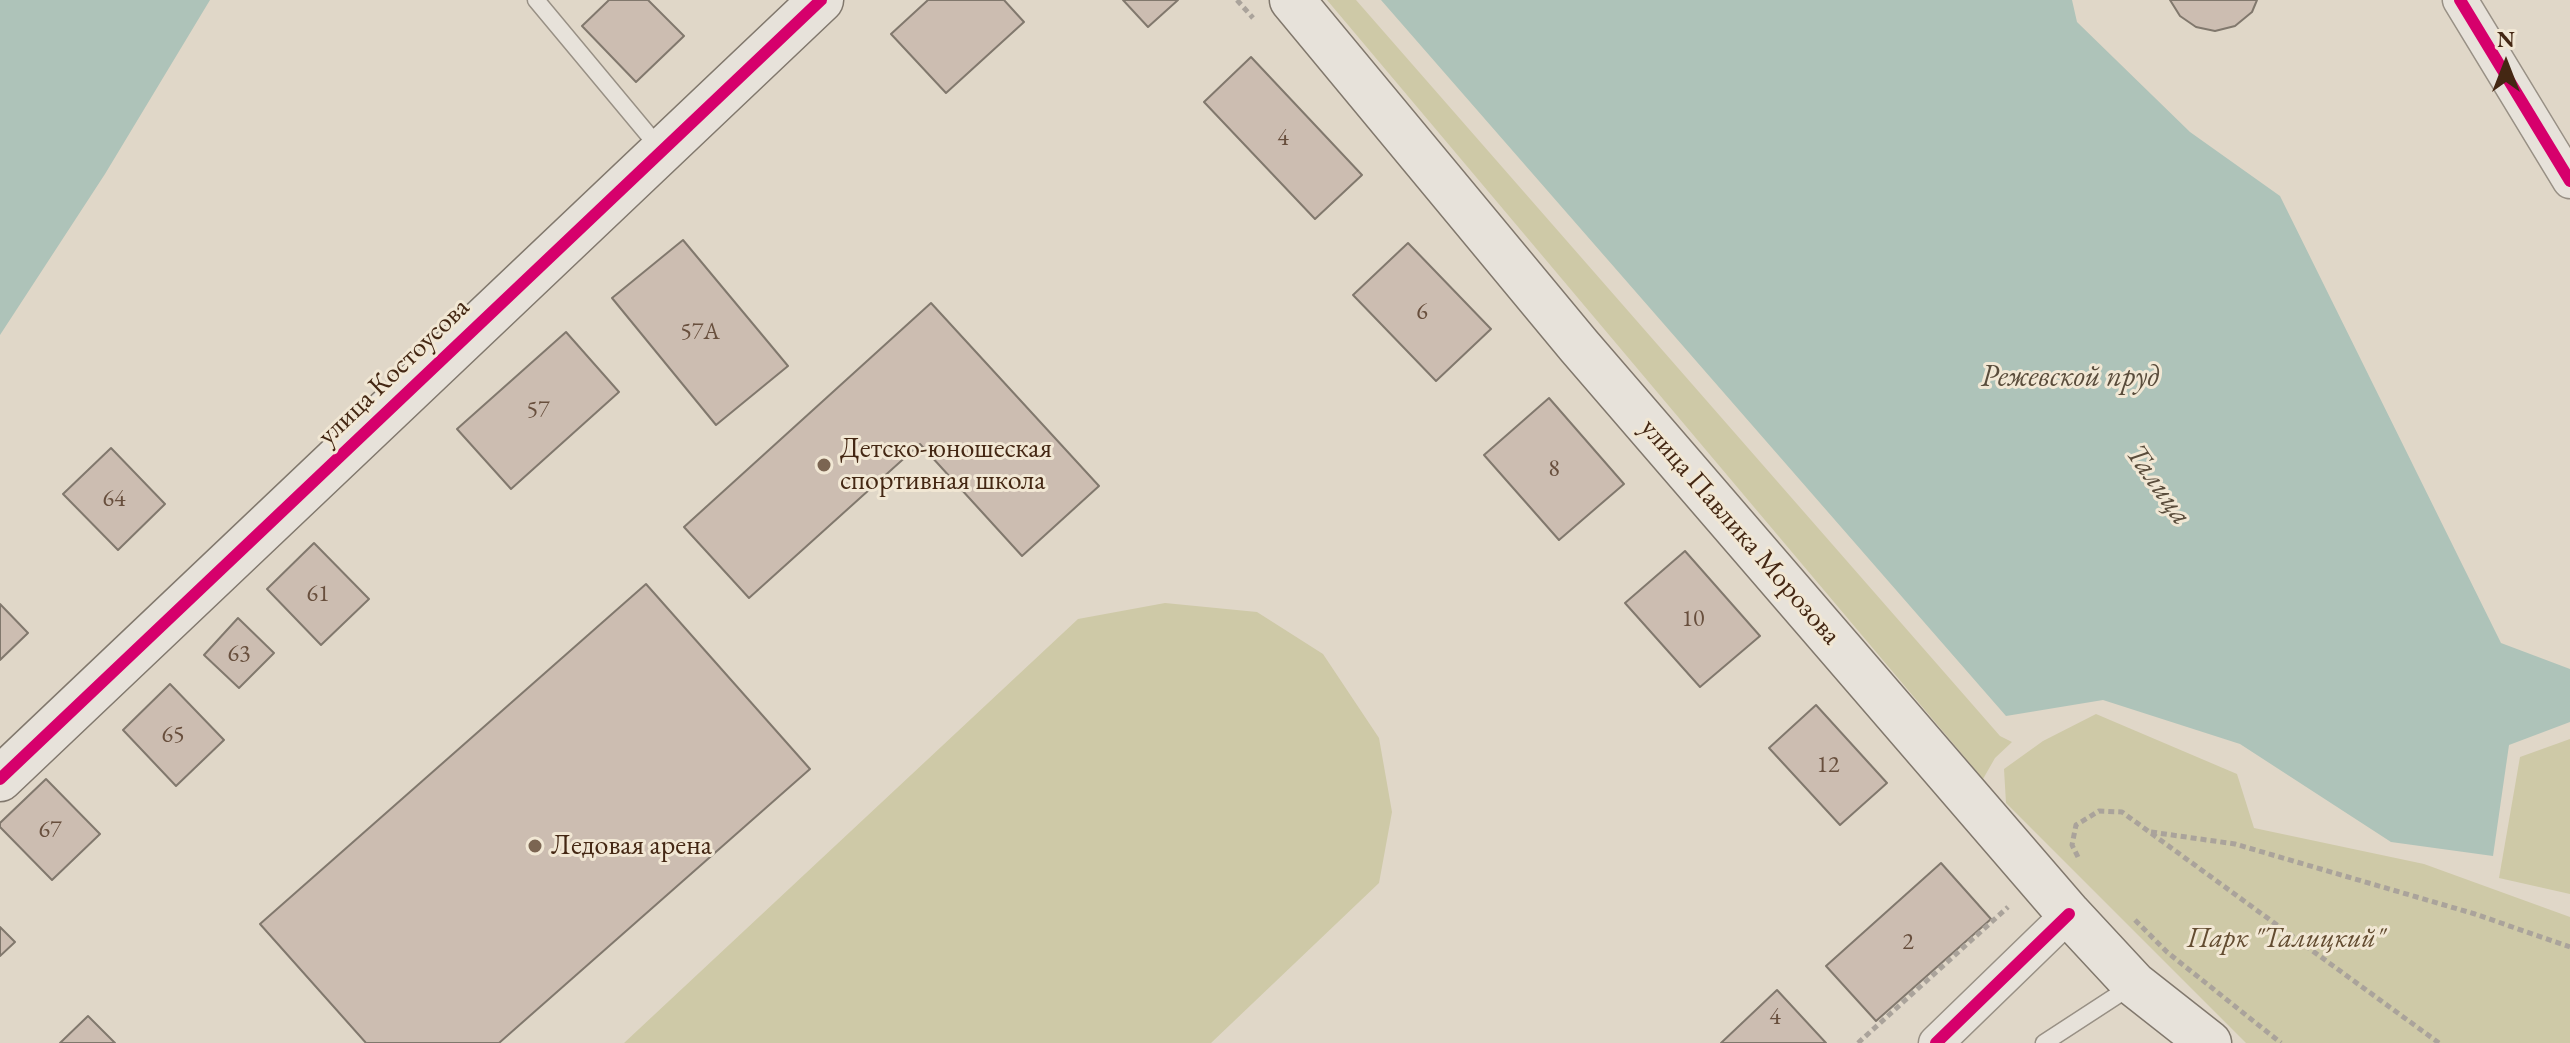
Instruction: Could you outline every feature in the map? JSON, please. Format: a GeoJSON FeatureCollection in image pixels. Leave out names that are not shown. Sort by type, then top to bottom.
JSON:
{"type":"FeatureCollection","features":[{"type":"Feature","properties":{"kind":"main road","name":"улица Костоусова"},"geometry":{"type":"LineString","coordinates":[[0,779],[821,0]]}},
{"type":"Feature","properties":{"kind":"main road","name":"улица Павлика Морозова"},"geometry":{"type":"LineString","coordinates":[[1292,0],[1579,346],[2069,914],[2134,984],[2209,1043]]}},
{"type":"Feature","properties":{"kind":"street"},"geometry":{"type":"LineString","coordinates":[[2460,0],[2570,181]]}},
{"type":"Feature","properties":{"kind":"street"},"geometry":{"type":"LineString","coordinates":[[1936,1043],[2069,914]]}},
{"type":"Feature","properties":{"kind":"lane"},"geometry":{"type":"LineString","coordinates":[[536,0],[662,151]]}},
{"type":"Feature","properties":{"kind":"lane"},"geometry":{"type":"LineString","coordinates":[[2044,1043],[2134,984]]}},
{"type":"Feature","properties":{"kind":"path"},"geometry":{"type":"LineString","coordinates":[[2082,867],[2072,845],[2076,825],[2099,811],[2122,812],[2439,1043]]}},
{"type":"Feature","properties":{"kind":"path"},"geometry":{"type":"LineString","coordinates":[[2149,832],[2235,844],[2475,914],[2570,947]]}},
{"type":"Feature","properties":{"kind":"path"},"geometry":{"type":"LineString","coordinates":[[1858,1043],[2008,908]]}},
{"type":"Feature","properties":{"kind":"path"},"geometry":{"type":"LineString","coordinates":[[2125,909],[2167,952],[2281,1043]]}},
{"type":"Feature","properties":{"kind":"green space"},"geometry":{"type":"Polygon","coordinates":[[[1327,0],[1356,0],[2000,736],[2012,742],[1995,758],[1983,779],[1327,0]]]}},
{"type":"Feature","properties":{"kind":"green space"},"geometry":{"type":"Polygon","coordinates":[[[1165,603],[1257,612],[1323,654],[1379,738],[1392,812],[1379,883],[1211,1043],[624,1043],[1078,619],[1165,603]]]}},
{"type":"Feature","properties":{"kind":"green space","name":"Парк \"Талицкий\""},"geometry":{"type":"Polygon","coordinates":[[[2096,714],[2237,774],[2254,828],[2424,864],[2570,917],[2570,1043],[2246,1043],[2006,803],[2004,769],[2043,741],[2096,714]]]}},
{"type":"Feature","properties":{"kind":"green space"},"geometry":{"type":"Polygon","coordinates":[[[2570,739],[2570,894],[2499,878],[2520,757],[2570,739]]]}},
{"type":"Feature","properties":{"kind":"water"},"geometry":{"type":"Polygon","coordinates":[[[0,0],[210,0],[105,174],[0,335],[0,0]]]}},
{"type":"Feature","properties":{"kind":"water","name":"Режевской пруд"},"geometry":{"type":"Polygon","coordinates":[[[1381,0],[2072,0],[2077,22],[2190,132],[2280,196],[2501,643],[2570,669],[2570,722],[2509,745],[2493,856],[2391,842],[2240,744],[2103,700],[2006,716],[1381,0]]]}},
{"type":"Feature","properties":{"kind":"building"},"geometry":{"type":"Polygon","coordinates":[[[609,0],[648,0],[684,36],[636,82],[582,26],[609,0]]]}},
{"type":"Feature","properties":{"kind":"building"},"geometry":{"type":"Polygon","coordinates":[[[928,0],[1004,0],[1024,22],[946,93],[891,34],[928,0]]]}},
{"type":"Feature","properties":{"kind":"building"},"geometry":{"type":"Polygon","coordinates":[[[1123,0],[1178,0],[1148,27],[1123,0]]]}},
{"type":"Feature","properties":{"kind":"building"},"geometry":{"type":"Polygon","coordinates":[[[2170,0],[2257,0],[2252,12],[2235,26],[2215,31],[2196,27],[2180,16],[2170,0]]]}},
{"type":"Feature","properties":{"kind":"building"},"geometry":{"type":"Polygon","coordinates":[[[1251,57],[1362,175],[1315,219],[1204,102],[1251,57]]]}},
{"type":"Feature","properties":{"kind":"building"},"geometry":{"type":"Polygon","coordinates":[[[683,240],[788,366],[716,425],[612,298],[683,240]]]}},
{"type":"Feature","properties":{"kind":"building"},"geometry":{"type":"Polygon","coordinates":[[[1408,243],[1491,329],[1436,381],[1353,295],[1408,243]]]}},
{"type":"Feature","properties":{"kind":"building","name":"Детско-юношеская спортивная школа"},"geometry":{"type":"Polygon","coordinates":[[[931,303],[1099,486],[1022,556],[920,444],[749,598],[684,527],[931,303]]]}},
{"type":"Feature","properties":{"kind":"building"},"geometry":{"type":"Polygon","coordinates":[[[566,332],[619,392],[511,489],[457,429],[566,332]]]}},
{"type":"Feature","properties":{"kind":"building"},"geometry":{"type":"Polygon","coordinates":[[[1549,398],[1624,484],[1559,540],[1484,455],[1549,398]]]}},
{"type":"Feature","properties":{"kind":"building"},"geometry":{"type":"Polygon","coordinates":[[[111,448],[165,504],[118,550],[63,494],[111,448]]]}},
{"type":"Feature","properties":{"kind":"building"},"geometry":{"type":"Polygon","coordinates":[[[314,543],[369,599],[321,645],[267,589],[314,543]]]}},
{"type":"Feature","properties":{"kind":"building"},"geometry":{"type":"Polygon","coordinates":[[[1685,551],[1760,636],[1700,687],[1625,603],[1685,551]]]}},
{"type":"Feature","properties":{"kind":"building","name":"Ледовая арена"},"geometry":{"type":"Polygon","coordinates":[[[646,584],[810,769],[499,1043],[366,1043],[260,924],[646,584]]]}},
{"type":"Feature","properties":{"kind":"building"},"geometry":{"type":"Polygon","coordinates":[[[0,604],[28,633],[0,660],[0,604]]]}},
{"type":"Feature","properties":{"kind":"building"},"geometry":{"type":"Polygon","coordinates":[[[238,618],[274,653],[239,688],[204,655],[238,618]]]}},
{"type":"Feature","properties":{"kind":"building"},"geometry":{"type":"Polygon","coordinates":[[[170,684],[224,740],[176,786],[123,730],[170,684]]]}},
{"type":"Feature","properties":{"kind":"building"},"geometry":{"type":"Polygon","coordinates":[[[1816,705],[1887,783],[1840,825],[1769,748],[1816,705]]]}},
{"type":"Feature","properties":{"kind":"building"},"geometry":{"type":"Polygon","coordinates":[[[46,779],[100,834],[52,880],[0,827],[0,823],[46,779]]]}},
{"type":"Feature","properties":{"kind":"building"},"geometry":{"type":"Polygon","coordinates":[[[1941,863],[1991,919],[1876,1021],[1826,966],[1941,863]]]}},
{"type":"Feature","properties":{"kind":"building"},"geometry":{"type":"Polygon","coordinates":[[[0,927],[15,942],[0,956],[0,927]]]}},
{"type":"Feature","properties":{"kind":"building"},"geometry":{"type":"Polygon","coordinates":[[[1777,990],[1826,1043],[1721,1043],[1777,990]]]}},
{"type":"Feature","properties":{"kind":"building"},"geometry":{"type":"Polygon","coordinates":[[[88,1016],[115,1043],[60,1043],[88,1016]]]}},
{"type":"Feature","properties":{"kind":"cycle path"},"geometry":{"type":"LineString","coordinates":[[0,779],[821,0]]}},
{"type":"Feature","properties":{"kind":"cycle path"},"geometry":{"type":"LineString","coordinates":[[2460,0],[2570,181]]}},
{"type":"Feature","properties":{"kind":"cycle path"},"geometry":{"type":"LineString","coordinates":[[1936,1043],[2069,914]]}},
{"type":"Feature","properties":{"kind":"place","name":"Детско-юношеская спортивная школа"},"geometry":{"type":"Point","coordinates":[824,465]}},
{"type":"Feature","properties":{"kind":"place","name":"Ледовая арена"},"geometry":{"type":"Point","coordinates":[535,846]}},
{"type":"Feature","properties":{"kind":"water label","name":"Талица"},"geometry":{"type":"Point","coordinates":[2158,485]}}]}
